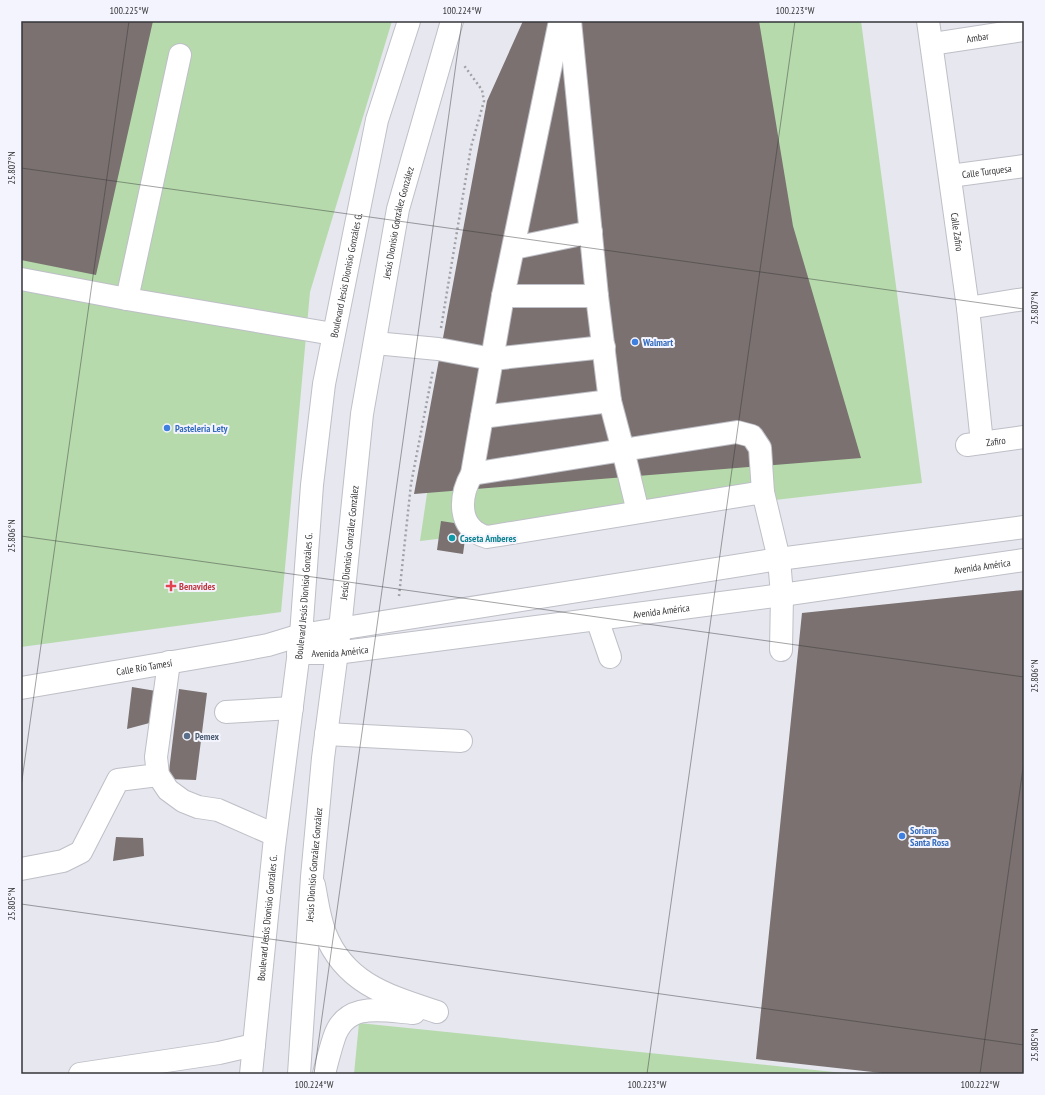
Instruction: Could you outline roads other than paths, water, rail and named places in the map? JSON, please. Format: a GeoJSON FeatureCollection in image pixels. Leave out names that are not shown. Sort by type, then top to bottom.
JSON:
{"type":"FeatureCollection","features":[{"type":"Feature","properties":{"kind":"main road","name":"Boulevard Jesús Dionisio Gonzáles G."},"geometry":{"type":"LineString","coordinates":[[251,1074],[275,835],[300,644],[312,485],[324,384],[376,120],[409,21]]}},
{"type":"Feature","properties":{"kind":"main road","name":"Jesús Dionisio González González"},"geometry":{"type":"LineString","coordinates":[[299,1074],[312,876],[326,734],[340,630],[362,414],[398,209],[452,21]]}},
{"type":"Feature","properties":{"kind":"main road"},"geometry":{"type":"LineString","coordinates":[[560,21],[503,296],[472,474],[465,486],[463,512],[468,525],[477,534],[487,537],[763,492]]}},
{"type":"Feature","properties":{"kind":"main road"},"geometry":{"type":"LineString","coordinates":[[570,21],[597,296],[610,401],[638,512]]}},
{"type":"Feature","properties":{"kind":"main road","name":"Calle Zafiro"},"geometry":{"type":"LineString","coordinates":[[928,21],[968,308],[975,444]]}},
{"type":"Feature","properties":{"kind":"main road","name":"Ambar"},"geometry":{"type":"LineString","coordinates":[[932,44],[1024,30]]}},
{"type":"Feature","properties":{"kind":"main road"},"geometry":{"type":"LineString","coordinates":[[127,299],[180,55]]}},
{"type":"Feature","properties":{"kind":"main road","name":"Calle Turquesa"},"geometry":{"type":"LineString","coordinates":[[950,176],[1024,166]]}},
{"type":"Feature","properties":{"kind":"main road"},"geometry":{"type":"LineString","coordinates":[[514,248],[591,232]]}},
{"type":"Feature","properties":{"kind":"main road"},"geometry":{"type":"LineString","coordinates":[[21,279],[127,299],[333,334]]}},
{"type":"Feature","properties":{"kind":"main road"},"geometry":{"type":"LineString","coordinates":[[503,296],[597,296]]}},
{"type":"Feature","properties":{"kind":"main road"},"geometry":{"type":"LineString","coordinates":[[968,308],[1024,299]]}},
{"type":"Feature","properties":{"kind":"main road"},"geometry":{"type":"LineString","coordinates":[[375,343],[438,349],[492,359],[604,347]]}},
{"type":"Feature","properties":{"kind":"main road"},"geometry":{"type":"LineString","coordinates":[[482,417],[610,401]]}},
{"type":"Feature","properties":{"kind":"main road"},"geometry":{"type":"LineString","coordinates":[[472,474],[737,432],[752,436],[760,448],[763,492],[779,559],[782,595],[781,650]]}},
{"type":"Feature","properties":{"kind":"main road","name":"Zafiro"},"geometry":{"type":"LineString","coordinates":[[975,444],[1024,437]]}},
{"type":"Feature","properties":{"kind":"main road","name":"Avenida América"},"geometry":{"type":"LineString","coordinates":[[300,644],[340,630],[779,559],[1024,527]]}},
{"type":"Feature","properties":{"kind":"main road","name":"Avenida América"},"geometry":{"type":"LineString","coordinates":[[300,644],[336,653],[782,595],[1024,560]]}},
{"type":"Feature","properties":{"kind":"main road"},"geometry":{"type":"LineString","coordinates":[[597,619],[610,657]]}},
{"type":"Feature","properties":{"kind":"main road","name":"Calle Río Tamesí"},"geometry":{"type":"LineString","coordinates":[[21,688],[268,645],[300,644]]}},
{"type":"Feature","properties":{"kind":"main road"},"geometry":{"type":"LineString","coordinates":[[169,662],[156,757],[158,775],[168,790],[183,801],[198,807],[218,810],[275,835]]}},
{"type":"Feature","properties":{"kind":"main road"},"geometry":{"type":"LineString","coordinates":[[226,712],[292,708]]}},
{"type":"Feature","properties":{"kind":"main road"},"geometry":{"type":"LineString","coordinates":[[326,734],[461,741]]}},
{"type":"Feature","properties":{"kind":"main road"},"geometry":{"type":"LineString","coordinates":[[21,869],[63,861],[81,852],[118,780],[158,775]]}},
{"type":"Feature","properties":{"kind":"main road"},"geometry":{"type":"LineString","coordinates":[[312,876],[324,932],[338,959],[363,981],[395,999],[438,1012],[425,1013],[367,1009],[346,1017],[338,1027],[334,1037],[324,1074]]}},
{"type":"Feature","properties":{"kind":"main road"},"geometry":{"type":"LineString","coordinates":[[80,1074],[219,1053],[254,1045]]}},
{"type":"Feature","properties":{"kind":"place","name":"Walmart"},"geometry":{"type":"Point","coordinates":[635,342]}},
{"type":"Feature","properties":{"kind":"place","name":"Pasteleria Lety"},"geometry":{"type":"Point","coordinates":[167,428]}},
{"type":"Feature","properties":{"kind":"place","name":"Caseta Amberes"},"geometry":{"type":"Point","coordinates":[452,538]}},
{"type":"Feature","properties":{"kind":"place","name":"Benavides"},"geometry":{"type":"Point","coordinates":[171,586]}},
{"type":"Feature","properties":{"kind":"place","name":"Pemex"},"geometry":{"type":"Point","coordinates":[187,736]}},
{"type":"Feature","properties":{"kind":"place","name":"Soriana Santa Rosa"},"geometry":{"type":"Point","coordinates":[902,836]}}]}
